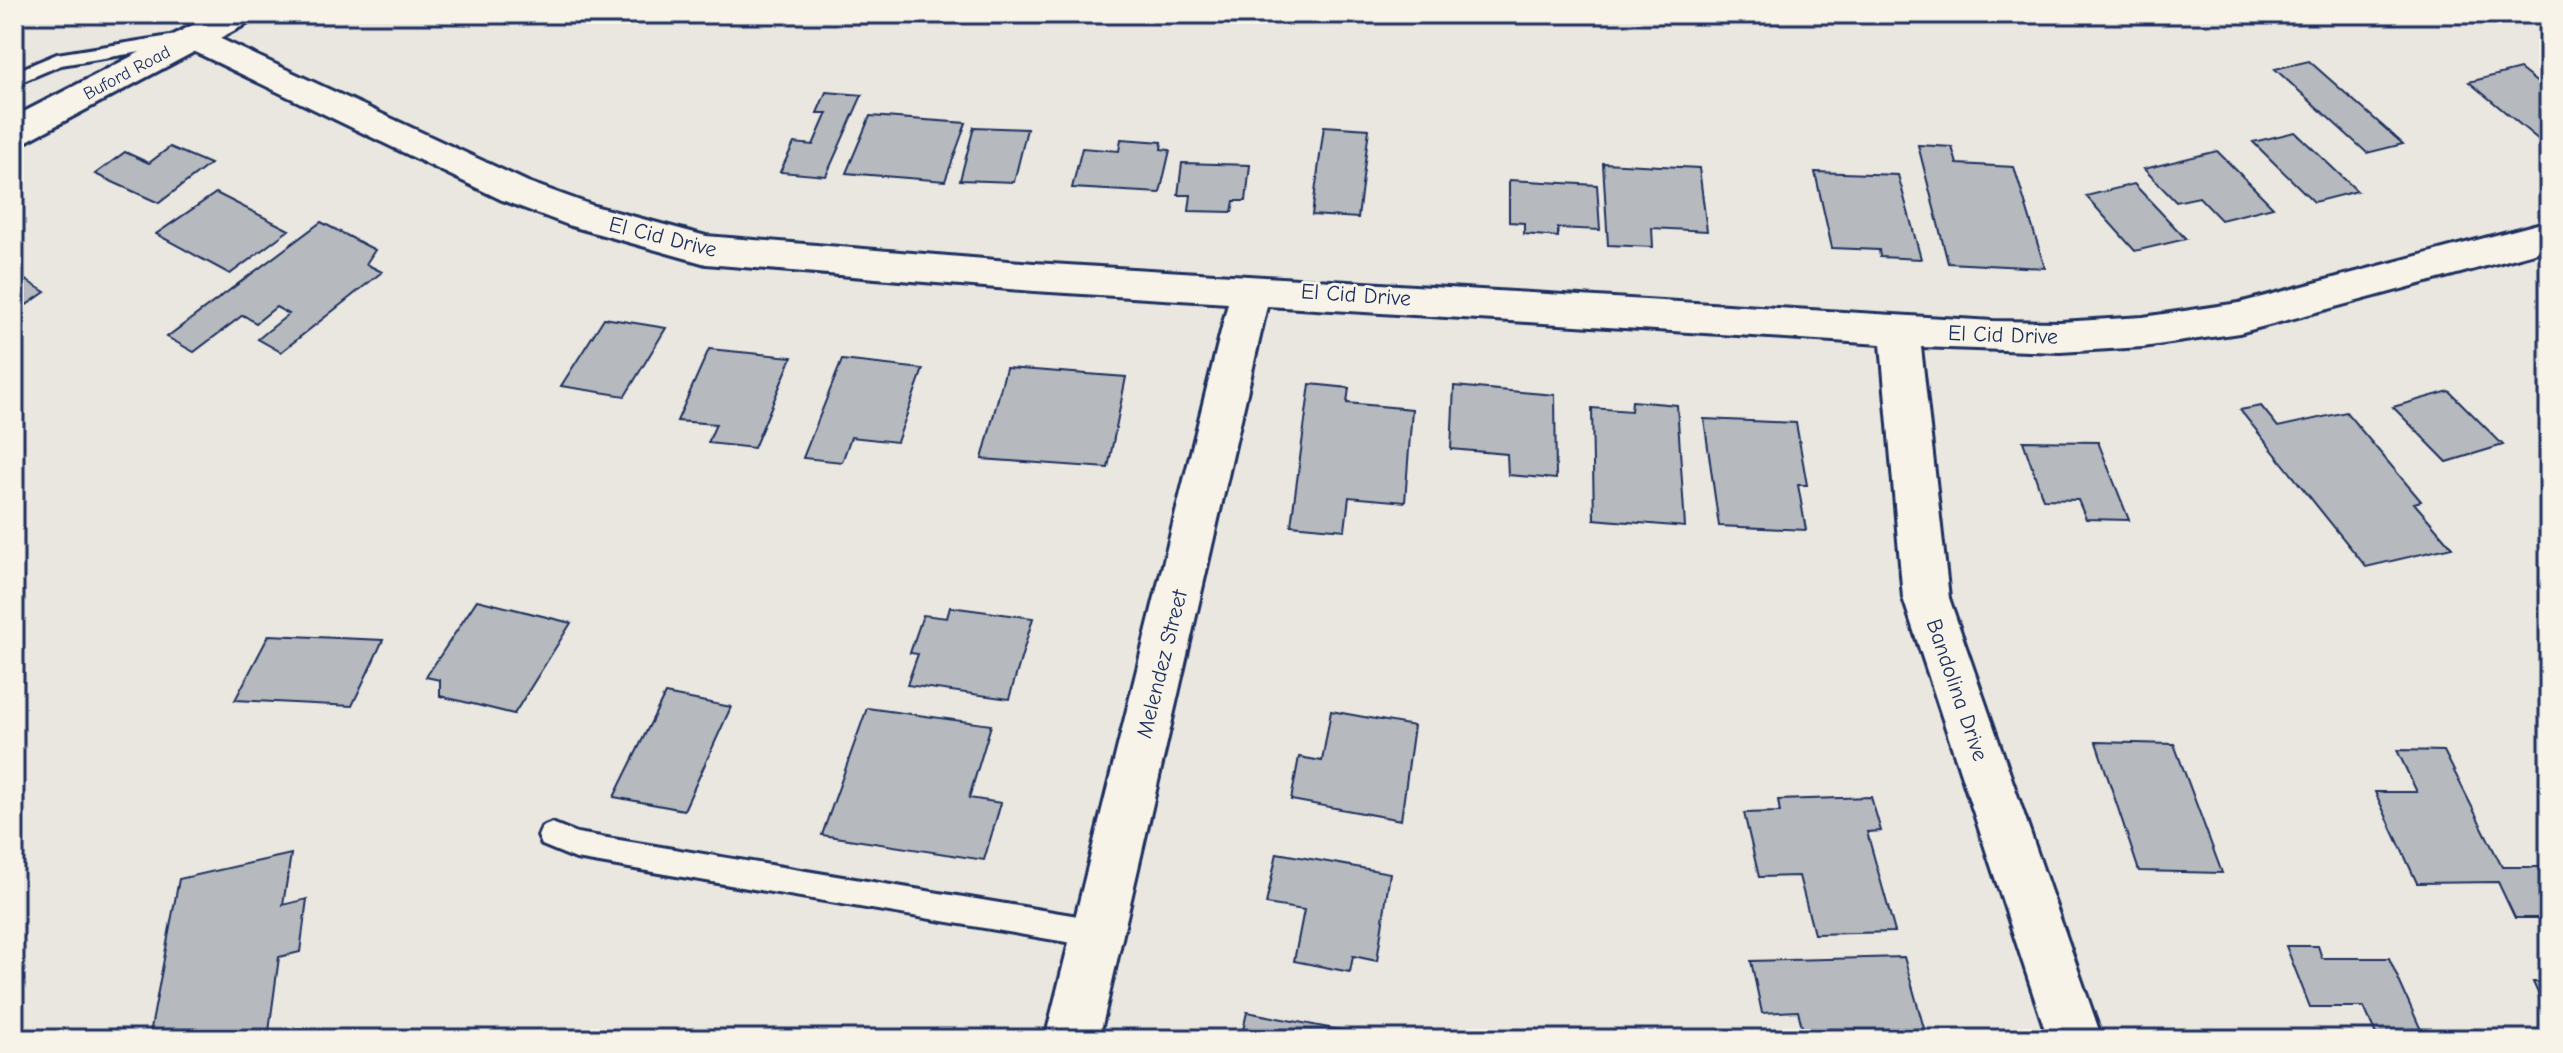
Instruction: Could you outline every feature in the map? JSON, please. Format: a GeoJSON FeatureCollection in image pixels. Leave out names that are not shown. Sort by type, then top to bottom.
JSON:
{"type":"FeatureCollection","features":[{"type":"Feature","properties":{"kind":"street","name":"Buford Road"},"geometry":{"type":"LineString","coordinates":[[14,132],[240,14]]}},
{"type":"Feature","properties":{"kind":"street","name":"El Cid Drive"},"geometry":{"type":"LineString","coordinates":[[195,38],[515,191],[584,217],[706,250],[1034,277],[2060,337],[2157,330],[2239,318],[2549,235]]}},
{"type":"Feature","properties":{"kind":"street","name":"Melendez Street"},"geometry":{"type":"LineString","coordinates":[[1072,1039],[1251,288]]}},
{"type":"Feature","properties":{"kind":"street","name":"Bandolina Drive"},"geometry":{"type":"LineString","coordinates":[[1899,329],[1910,403],[1916,523],[1926,598],[2075,1039]]}},
{"type":"Feature","properties":{"kind":"lane"},"geometry":{"type":"LineString","coordinates":[[14,79],[57,60],[195,38]]}},
{"type":"Feature","properties":{"kind":"lane"},"geometry":{"type":"LineString","coordinates":[[552,836],[576,846],[1096,933]]}},
{"type":"Feature","properties":{"kind":"building"},"geometry":{"type":"Polygon","coordinates":[[[2309,61],[2403,144],[2367,153],[2275,69],[2309,61]]]}},
{"type":"Feature","properties":{"kind":"building"},"geometry":{"type":"Polygon","coordinates":[[[2520,69],[2549,92],[2549,139],[2540,141],[2469,82],[2520,69]]]}},
{"type":"Feature","properties":{"kind":"building"},"geometry":{"type":"Polygon","coordinates":[[[826,92],[862,95],[826,176],[780,172],[794,143],[813,145],[827,113],[817,113],[826,92]]]}},
{"type":"Feature","properties":{"kind":"building"},"geometry":{"type":"Polygon","coordinates":[[[870,116],[966,123],[945,181],[846,173],[870,116]]]}},
{"type":"Feature","properties":{"kind":"building"},"geometry":{"type":"Polygon","coordinates":[[[1324,126],[1369,129],[1358,218],[1312,215],[1324,126]]]}},
{"type":"Feature","properties":{"kind":"building"},"geometry":{"type":"Polygon","coordinates":[[[974,127],[1027,129],[1014,182],[960,180],[974,127]]]}},
{"type":"Feature","properties":{"kind":"building"},"geometry":{"type":"Polygon","coordinates":[[[2295,132],[2357,191],[2314,202],[2253,142],[2295,132]]]}},
{"type":"Feature","properties":{"kind":"building"},"geometry":{"type":"Polygon","coordinates":[[[1121,139],[1162,142],[1161,149],[1170,150],[1160,193],[1072,188],[1082,148],[1119,151],[1121,139]]]}},
{"type":"Feature","properties":{"kind":"building"},"geometry":{"type":"Polygon","coordinates":[[[1918,145],[1952,147],[1957,164],[2014,167],[2045,268],[1948,263],[1918,145]]]}},
{"type":"Feature","properties":{"kind":"building"},"geometry":{"type":"Polygon","coordinates":[[[170,147],[210,164],[159,203],[95,174],[125,152],[149,163],[170,147]]]}},
{"type":"Feature","properties":{"kind":"building"},"geometry":{"type":"Polygon","coordinates":[[[2217,151],[2273,207],[2221,220],[2199,197],[2176,202],[2144,169],[2217,151]]]}},
{"type":"Feature","properties":{"kind":"building"},"geometry":{"type":"Polygon","coordinates":[[[1182,163],[1250,165],[1246,201],[1234,201],[1232,212],[1189,211],[1191,195],[1178,195],[1182,163]]]}},
{"type":"Feature","properties":{"kind":"building"},"geometry":{"type":"Polygon","coordinates":[[[1603,163],[1699,168],[1707,231],[1652,228],[1653,247],[1608,245],[1603,163]]]}},
{"type":"Feature","properties":{"kind":"building"},"geometry":{"type":"Polygon","coordinates":[[[1815,172],[1898,175],[1921,259],[1880,257],[1879,250],[1832,248],[1815,172]]]}},
{"type":"Feature","properties":{"kind":"building"},"geometry":{"type":"Polygon","coordinates":[[[1509,180],[1597,185],[1600,230],[1558,228],[1558,237],[1524,234],[1524,223],[1509,222],[1509,180]]]}},
{"type":"Feature","properties":{"kind":"building"},"geometry":{"type":"Polygon","coordinates":[[[2134,184],[2186,239],[2135,251],[2086,196],[2134,184]]]}},
{"type":"Feature","properties":{"kind":"building"},"geometry":{"type":"Polygon","coordinates":[[[216,193],[289,230],[230,274],[156,234],[216,193]]]}},
{"type":"Feature","properties":{"kind":"building"},"geometry":{"type":"Polygon","coordinates":[[[321,222],[375,250],[366,264],[382,272],[281,352],[258,339],[289,314],[276,307],[256,323],[243,315],[194,352],[167,337],[321,222]]]}},
{"type":"Feature","properties":{"kind":"building"},"geometry":{"type":"Polygon","coordinates":[[[14,273],[45,292],[25,306],[14,300],[14,273]]]}},
{"type":"Feature","properties":{"kind":"building"},"geometry":{"type":"Polygon","coordinates":[[[604,318],[666,328],[625,396],[561,386],[604,318]]]}},
{"type":"Feature","properties":{"kind":"building"},"geometry":{"type":"Polygon","coordinates":[[[709,349],[792,357],[754,448],[708,443],[716,424],[677,421],[709,349]]]}},
{"type":"Feature","properties":{"kind":"building"},"geometry":{"type":"Polygon","coordinates":[[[842,360],[923,369],[897,442],[851,437],[842,462],[803,458],[842,360]]]}},
{"type":"Feature","properties":{"kind":"building"},"geometry":{"type":"Polygon","coordinates":[[[1006,368],[1126,377],[1108,468],[982,459],[1006,368]]]}},
{"type":"Feature","properties":{"kind":"building"},"geometry":{"type":"Polygon","coordinates":[[[1310,384],[1349,388],[1347,403],[1412,409],[1405,502],[1349,497],[1345,530],[1291,525],[1310,384]]]}},
{"type":"Feature","properties":{"kind":"building"},"geometry":{"type":"Polygon","coordinates":[[[1454,386],[1555,395],[1556,479],[1508,475],[1507,454],[1451,449],[1454,386]]]}},
{"type":"Feature","properties":{"kind":"building"},"geometry":{"type":"Polygon","coordinates":[[[2449,391],[2503,445],[2447,462],[2393,407],[2449,391]]]}},
{"type":"Feature","properties":{"kind":"building"},"geometry":{"type":"Polygon","coordinates":[[[1632,401],[1677,405],[1685,527],[1594,519],[1592,408],[1631,411],[1632,401]]]}},
{"type":"Feature","properties":{"kind":"building"},"geometry":{"type":"Polygon","coordinates":[[[2261,406],[2278,427],[2346,412],[2421,501],[2414,503],[2452,547],[2366,567],[2240,410],[2261,406]]]}},
{"type":"Feature","properties":{"kind":"building"},"geometry":{"type":"Polygon","coordinates":[[[1704,419],[1796,423],[1807,485],[1798,485],[1806,530],[1719,526],[1704,419]]]}},
{"type":"Feature","properties":{"kind":"building"},"geometry":{"type":"Polygon","coordinates":[[[2023,441],[2098,442],[2129,520],[2086,519],[2078,500],[2043,499],[2023,441]]]}},
{"type":"Feature","properties":{"kind":"building"},"geometry":{"type":"Polygon","coordinates":[[[477,600],[571,623],[514,714],[440,696],[440,680],[426,677],[477,600]]]}},
{"type":"Feature","properties":{"kind":"building"},"geometry":{"type":"Polygon","coordinates":[[[950,607],[1033,618],[1009,699],[907,685],[918,654],[910,653],[923,615],[947,618],[950,607]]]}},
{"type":"Feature","properties":{"kind":"building"},"geometry":{"type":"Polygon","coordinates":[[[269,635],[383,640],[352,706],[235,700],[269,635]]]}},
{"type":"Feature","properties":{"kind":"building"},"geometry":{"type":"Polygon","coordinates":[[[665,694],[731,707],[684,810],[614,797],[665,694]]]}},
{"type":"Feature","properties":{"kind":"building"},"geometry":{"type":"Polygon","coordinates":[[[867,708],[991,725],[969,798],[1001,803],[984,860],[822,835],[867,708]]]}},
{"type":"Feature","properties":{"kind":"building"},"geometry":{"type":"Polygon","coordinates":[[[1331,711],[1414,726],[1401,820],[1291,800],[1299,757],[1322,761],[1331,711]]]}},
{"type":"Feature","properties":{"kind":"building"},"geometry":{"type":"Polygon","coordinates":[[[2096,742],[2174,744],[2222,873],[2139,871],[2096,742]]]}},
{"type":"Feature","properties":{"kind":"building"},"geometry":{"type":"Polygon","coordinates":[[[2397,750],[2444,751],[2502,867],[2549,867],[2549,918],[2515,918],[2498,882],[2417,883],[2375,792],[2417,792],[2397,750]]]}},
{"type":"Feature","properties":{"kind":"building"},"geometry":{"type":"Polygon","coordinates":[[[1871,797],[1881,831],[1867,832],[1895,932],[1814,934],[1799,876],[1759,877],[1744,813],[1780,812],[1778,800],[1871,797]]]}},
{"type":"Feature","properties":{"kind":"building"},"geometry":{"type":"Polygon","coordinates":[[[1277,853],[1390,873],[1377,961],[1353,956],[1350,972],[1294,961],[1304,910],[1266,904],[1277,853]]]}},
{"type":"Feature","properties":{"kind":"building"},"geometry":{"type":"Polygon","coordinates":[[[291,854],[283,905],[307,899],[300,952],[279,957],[268,1039],[149,1039],[179,879],[291,854]]]}},
{"type":"Feature","properties":{"kind":"building"},"geometry":{"type":"Polygon","coordinates":[[[2286,946],[2318,946],[2322,958],[2389,958],[2425,1039],[2378,1039],[2364,1007],[2310,1007],[2286,946]]]}},
{"type":"Feature","properties":{"kind":"building"},"geometry":{"type":"Polygon","coordinates":[[[1904,957],[1927,1039],[1805,1039],[1798,1011],[1762,1013],[1751,961],[1904,957]]]}},
{"type":"Feature","properties":{"kind":"building"},"geometry":{"type":"Polygon","coordinates":[[[2533,982],[2549,982],[2549,1018],[2533,982]]]}},
{"type":"Feature","properties":{"kind":"building"},"geometry":{"type":"Polygon","coordinates":[[[1247,1012],[1370,1036],[1369,1039],[1241,1039],[1247,1012]]]}}]}
